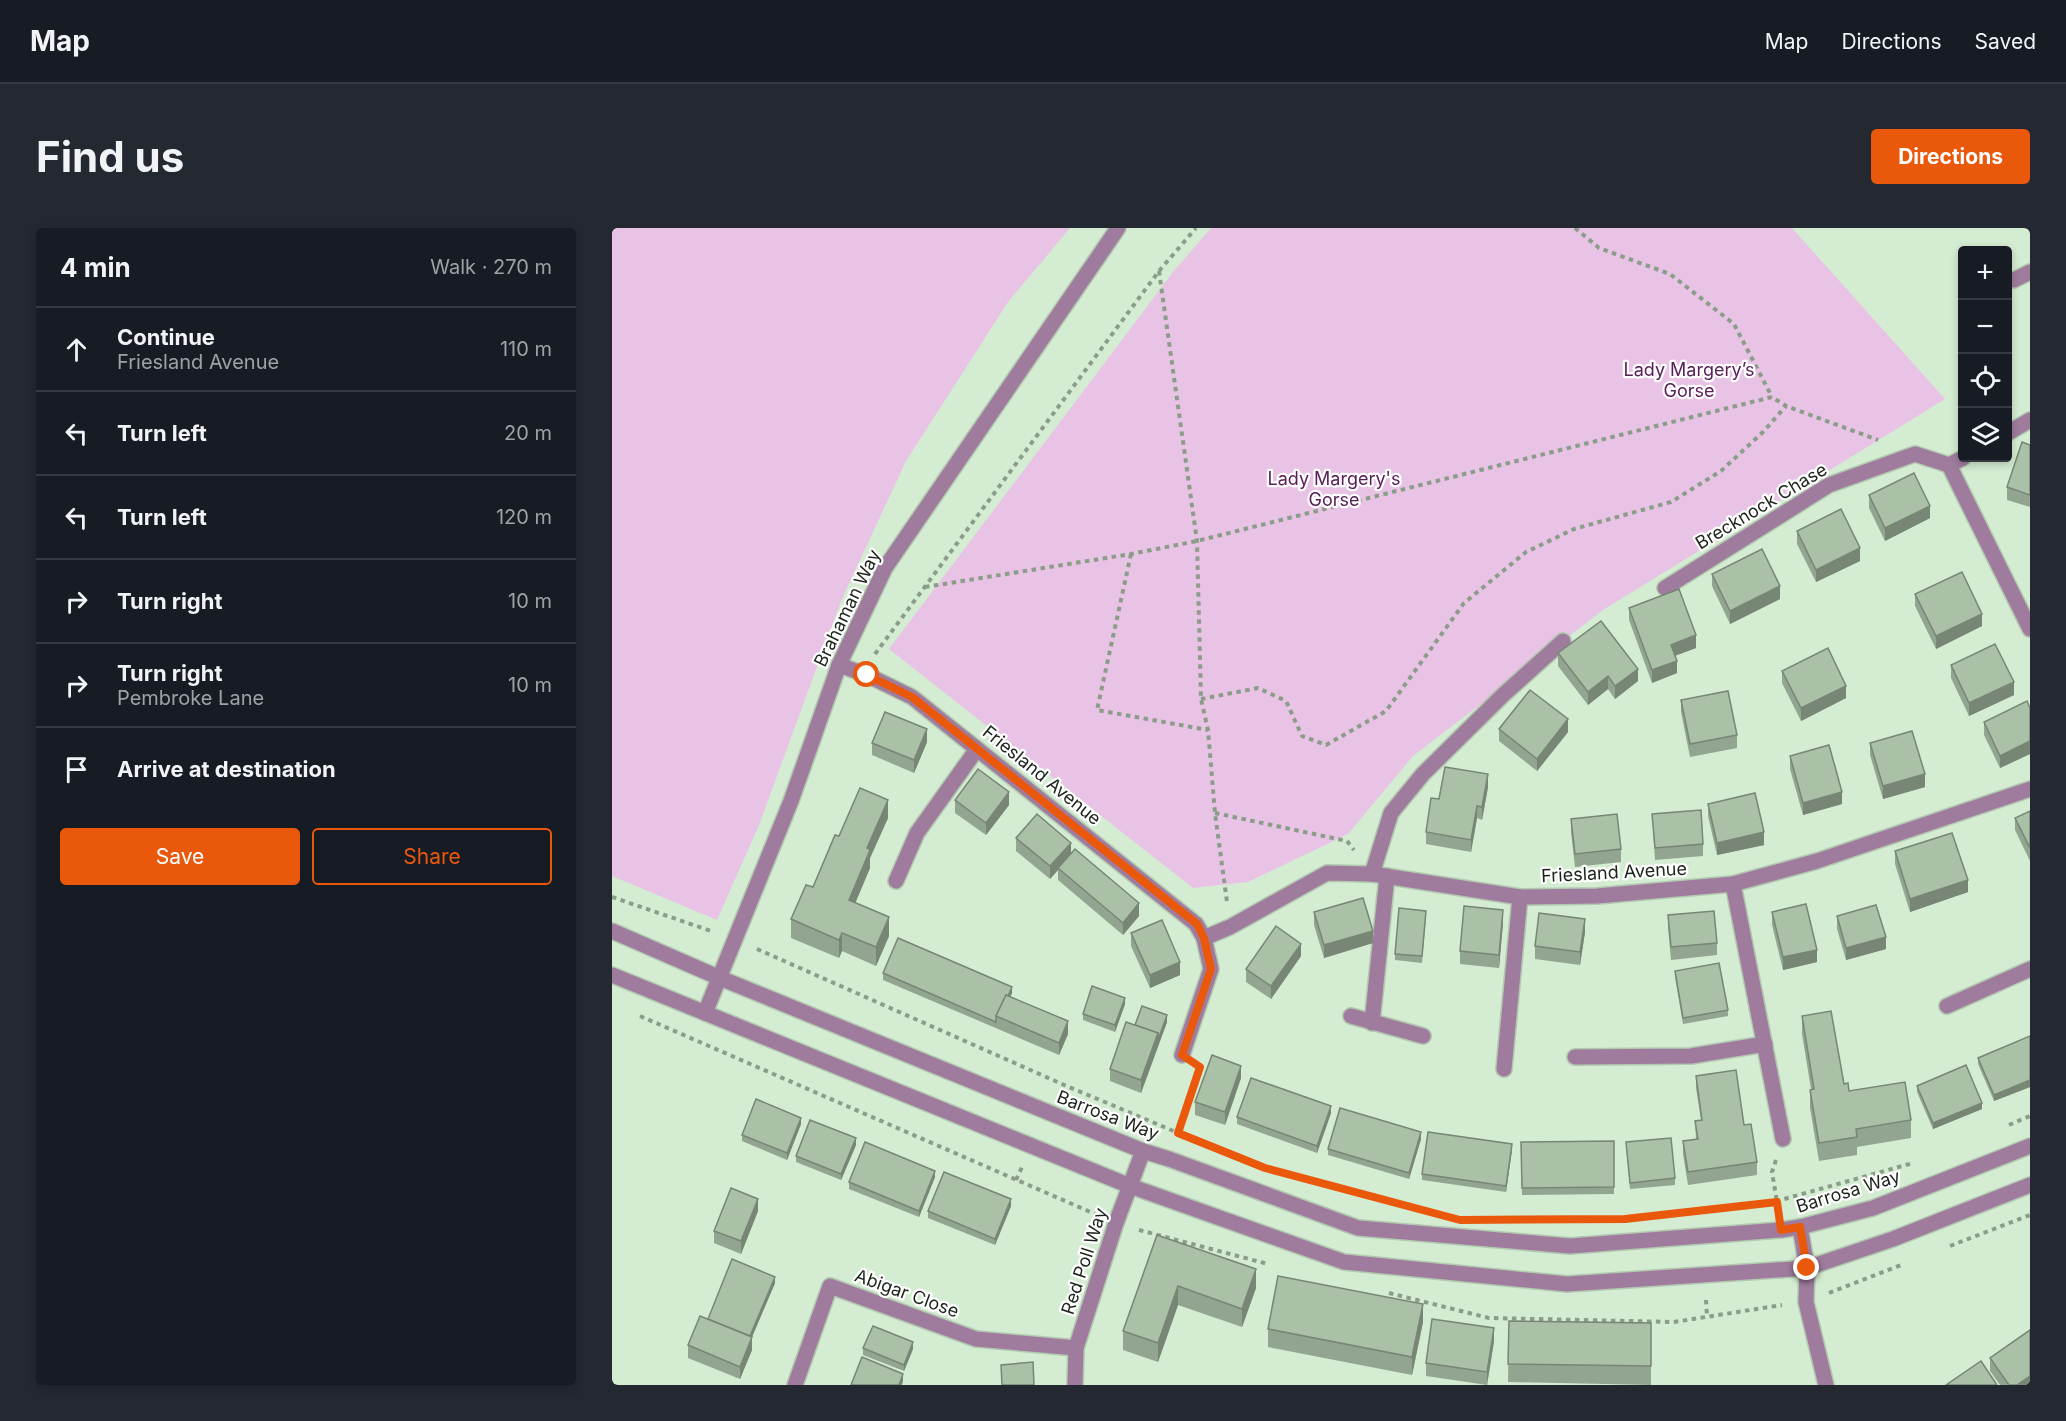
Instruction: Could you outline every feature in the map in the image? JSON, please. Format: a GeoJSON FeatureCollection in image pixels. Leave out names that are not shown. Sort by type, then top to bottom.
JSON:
{"type":"FeatureCollection","features":[{"type":"Feature","properties":{"kind":"street","name":"Brahaman Way"},"geometry":{"type":"LineString","coordinates":[[705,1013],[791,801],[839,665],[885,568],[1118,228]]}},
{"type":"Feature","properties":{"kind":"street"},"geometry":{"type":"LineString","coordinates":[[2014,280],[2030,272]]}},
{"type":"Feature","properties":{"kind":"street"},"geometry":{"type":"LineString","coordinates":[[2012,430],[2030,420]]}},
{"type":"Feature","properties":{"kind":"street"},"geometry":{"type":"LineString","coordinates":[[1915,454],[1956,461],[2030,629]]}},
{"type":"Feature","properties":{"kind":"street","name":"Brecknock Chase"},"geometry":{"type":"LineString","coordinates":[[1665,588],[1829,485],[1915,454]]}},
{"type":"Feature","properties":{"kind":"street"},"geometry":{"type":"LineString","coordinates":[[1372,1023],[1380,875],[1391,813],[1431,766],[1503,695],[1563,641]]}},
{"type":"Feature","properties":{"kind":"street","name":"Friesland Avenue"},"geometry":{"type":"LineString","coordinates":[[839,665],[867,675],[912,697],[1197,924],[1204,938],[1211,969],[1182,1055]]}},
{"type":"Feature","properties":{"kind":"street"},"geometry":{"type":"LineString","coordinates":[[896,881],[917,833],[977,749]]}},
{"type":"Feature","properties":{"kind":"street","name":"Friesland Avenue"},"geometry":{"type":"LineString","coordinates":[[1204,938],[1230,927],[1327,873],[1380,875],[1520,897],[1597,896],[1732,884],[1817,861],[2030,789]]}},
{"type":"Feature","properties":{"kind":"street"},"geometry":{"type":"LineString","coordinates":[[1732,884],[1783,1139]]}},
{"type":"Feature","properties":{"kind":"street"},"geometry":{"type":"LineString","coordinates":[[1504,1069],[1520,897]]}},
{"type":"Feature","properties":{"kind":"street","name":"Barrosa Way"},"geometry":{"type":"LineString","coordinates":[[612,931],[720,978],[1143,1151],[1358,1228],[1570,1246],[1781,1230],[1874,1208],[2030,1146]]}},
{"type":"Feature","properties":{"kind":"street"},"geometry":{"type":"LineString","coordinates":[[1947,1006],[2030,969]]}},
{"type":"Feature","properties":{"kind":"street"},"geometry":{"type":"LineString","coordinates":[[612,975],[1130,1186],[1344,1262],[1567,1284],[1807,1268],[1893,1239],[2030,1185]]}},
{"type":"Feature","properties":{"kind":"street"},"geometry":{"type":"LineString","coordinates":[[1352,1016],[1423,1036]]}},
{"type":"Feature","properties":{"kind":"street"},"geometry":{"type":"LineString","coordinates":[[1575,1057],[1691,1056],[1765,1044]]}},
{"type":"Feature","properties":{"kind":"street","name":"Red Poll Way"},"geometry":{"type":"LineString","coordinates":[[1075,1385],[1076,1348],[1116,1224],[1143,1151]]}},
{"type":"Feature","properties":{"kind":"street"},"geometry":{"type":"LineString","coordinates":[[1800,1227],[1807,1268],[1806,1302],[1826,1385]]}},
{"type":"Feature","properties":{"kind":"street","name":"Abigar Close"},"geometry":{"type":"LineString","coordinates":[[795,1385],[830,1286],[976,1339],[1076,1348]]}},
{"type":"Feature","properties":{"kind":"path"},"geometry":{"type":"LineString","coordinates":[[867,675],[874,654],[1159,271],[1196,228]]}},
{"type":"Feature","properties":{"kind":"path"},"geometry":{"type":"LineString","coordinates":[[1575,228],[1599,248],[1670,274],[1734,324],[1772,397],[1786,406],[1915,454]]}},
{"type":"Feature","properties":{"kind":"path"},"geometry":{"type":"LineString","coordinates":[[1159,271],[1197,541],[1201,699],[1208,730],[1215,813],[1230,927]]}},
{"type":"Feature","properties":{"kind":"path"},"geometry":{"type":"LineString","coordinates":[[925,587],[1131,554],[1197,541],[1772,397]]}},
{"type":"Feature","properties":{"kind":"path"},"geometry":{"type":"LineString","coordinates":[[1201,699],[1258,688],[1286,701],[1302,736],[1326,745],[1386,711],[1464,603],[1526,552],[1574,530],[1671,502],[1721,471],[1763,432],[1786,406]]}},
{"type":"Feature","properties":{"kind":"path"},"geometry":{"type":"LineString","coordinates":[[1131,554],[1097,710],[1208,730]]}},
{"type":"Feature","properties":{"kind":"path"},"geometry":{"type":"LineString","coordinates":[[1215,813],[1347,842],[1380,875]]}},
{"type":"Feature","properties":{"kind":"path"},"geometry":{"type":"LineString","coordinates":[[612,897],[735,939],[1200,1142]]}},
{"type":"Feature","properties":{"kind":"path"},"geometry":{"type":"LineString","coordinates":[[1169,1159],[1200,1067],[1182,1055]]}},
{"type":"Feature","properties":{"kind":"path"},"geometry":{"type":"LineString","coordinates":[[2008,1125],[2030,1116]]}},
{"type":"Feature","properties":{"kind":"path"},"geometry":{"type":"LineString","coordinates":[[1781,1230],[1772,1172],[1783,1139]]}},
{"type":"Feature","properties":{"kind":"path"},"geometry":{"type":"LineString","coordinates":[[1722,1208],[1777,1202],[1922,1161]]}},
{"type":"Feature","properties":{"kind":"path"},"geometry":{"type":"LineString","coordinates":[[1288,1174],[1414,1208]]}},
{"type":"Feature","properties":{"kind":"green space"},"geometry":{"type":"Polygon","coordinates":[[[612,228],[1070,228],[1008,302],[906,461],[841,601],[759,825],[717,920],[612,876],[612,228]]]}},
{"type":"Feature","properties":{"kind":"green space","name":"Lady Margery's Gorse"},"geometry":{"type":"Polygon","coordinates":[[[1211,228],[1792,228],[1945,399],[1603,610],[1413,756],[1348,834],[1248,882],[1193,888],[889,649],[1173,272],[1211,228]]]}},
{"type":"Feature","properties":{"kind":"building"},"geometry":{"type":"Polygon","coordinates":[[[2022,442],[2030,445],[2030,495],[2007,487],[2022,442]]]}},
{"type":"Feature","properties":{"kind":"building"},"geometry":{"type":"Polygon","coordinates":[[[1914,473],[1930,506],[1885,528],[1869,495],[1914,473]]]}},
{"type":"Feature","properties":{"kind":"building"},"geometry":{"type":"Polygon","coordinates":[[[1841,509],[1860,548],[1816,570],[1797,531],[1841,509]]]}},
{"type":"Feature","properties":{"kind":"building"},"geometry":{"type":"Polygon","coordinates":[[[1762,549],[1780,586],[1730,611],[1712,574],[1762,549]]]}},
{"type":"Feature","properties":{"kind":"building"},"geometry":{"type":"Polygon","coordinates":[[[1962,572],[1982,614],[1936,636],[1915,594],[1962,572]]]}},
{"type":"Feature","properties":{"kind":"building"},"geometry":{"type":"Polygon","coordinates":[[[1679,589],[1696,635],[1671,645],[1677,661],[1652,670],[1629,608],[1679,589]]]}},
{"type":"Feature","properties":{"kind":"building"},"geometry":{"type":"Polygon","coordinates":[[[1601,621],[1638,669],[1615,686],[1608,676],[1588,692],[1558,653],[1601,621]]]}},
{"type":"Feature","properties":{"kind":"building"},"geometry":{"type":"Polygon","coordinates":[[[1995,644],[2014,682],[1969,703],[1951,665],[1995,644]]]}},
{"type":"Feature","properties":{"kind":"building"},"geometry":{"type":"Polygon","coordinates":[[[1828,648],[1846,686],[1801,708],[1782,671],[1828,648]]]}},
{"type":"Feature","properties":{"kind":"building"},"geometry":{"type":"Polygon","coordinates":[[[1530,690],[1568,719],[1537,759],[1499,729],[1530,690]]]}},
{"type":"Feature","properties":{"kind":"building"},"geometry":{"type":"Polygon","coordinates":[[[1728,691],[1737,735],[1690,744],[1681,700],[1728,691]]]}},
{"type":"Feature","properties":{"kind":"building"},"geometry":{"type":"Polygon","coordinates":[[[2027,701],[2030,708],[2030,741],[2000,756],[1984,722],[2027,701]]]}},
{"type":"Feature","properties":{"kind":"building"},"geometry":{"type":"Polygon","coordinates":[[[885,712],[927,729],[914,760],[872,743],[885,712]]]}},
{"type":"Feature","properties":{"kind":"building"},"geometry":{"type":"Polygon","coordinates":[[[1912,731],[1925,774],[1883,786],[1870,743],[1912,731]]]}},
{"type":"Feature","properties":{"kind":"building"},"geometry":{"type":"Polygon","coordinates":[[[1829,745],[1842,792],[1803,803],[1790,756],[1829,745]]]}},
{"type":"Feature","properties":{"kind":"building"},"geometry":{"type":"Polygon","coordinates":[[[1445,767],[1488,774],[1482,807],[1477,806],[1471,840],[1426,832],[1431,798],[1439,799],[1445,767]]]}},
{"type":"Feature","properties":{"kind":"building"},"geometry":{"type":"Polygon","coordinates":[[[978,769],[1009,792],[986,823],[955,800],[978,769]]]}},
{"type":"Feature","properties":{"kind":"building"},"geometry":{"type":"Polygon","coordinates":[[[860,788],[888,800],[867,848],[870,850],[849,900],[889,917],[876,947],[842,933],[839,940],[791,919],[806,885],[813,887],[835,835],[839,836],[860,788]]]}},
{"type":"Feature","properties":{"kind":"building"},"geometry":{"type":"Polygon","coordinates":[[[1755,793],[1764,832],[1717,843],[1708,804],[1755,793]]]}},
{"type":"Feature","properties":{"kind":"building"},"geometry":{"type":"Polygon","coordinates":[[[1701,810],[1703,844],[1655,848],[1652,814],[1701,810]]]}},
{"type":"Feature","properties":{"kind":"building"},"geometry":{"type":"Polygon","coordinates":[[[2030,811],[2030,848],[2015,818],[2030,811]]]}},
{"type":"Feature","properties":{"kind":"building"},"geometry":{"type":"Polygon","coordinates":[[[1037,814],[1071,843],[1050,866],[1016,838],[1037,814]]]}},
{"type":"Feature","properties":{"kind":"building"},"geometry":{"type":"Polygon","coordinates":[[[1617,814],[1621,849],[1575,854],[1571,819],[1617,814]]]}},
{"type":"Feature","properties":{"kind":"building"},"geometry":{"type":"Polygon","coordinates":[[[1952,833],[1968,880],[1910,899],[1895,851],[1952,833]]]}},
{"type":"Feature","properties":{"kind":"building"},"geometry":{"type":"Polygon","coordinates":[[[1075,849],[1139,903],[1123,923],[1058,868],[1075,849]]]}},
{"type":"Feature","properties":{"kind":"building"},"geometry":{"type":"Polygon","coordinates":[[[1363,898],[1373,931],[1324,945],[1314,912],[1363,898]]]}},
{"type":"Feature","properties":{"kind":"building"},"geometry":{"type":"Polygon","coordinates":[[[1806,904],[1817,950],[1783,957],[1772,912],[1806,904]]]}},
{"type":"Feature","properties":{"kind":"building"},"geometry":{"type":"Polygon","coordinates":[[[1876,905],[1886,937],[1846,948],[1837,916],[1876,905]]]}},
{"type":"Feature","properties":{"kind":"building"},"geometry":{"type":"Polygon","coordinates":[[[1464,906],[1503,910],[1499,955],[1460,951],[1464,906]]]}},
{"type":"Feature","properties":{"kind":"building"},"geometry":{"type":"Polygon","coordinates":[[[1399,908],[1426,911],[1422,956],[1395,954],[1399,908]]]}},
{"type":"Feature","properties":{"kind":"building"},"geometry":{"type":"Polygon","coordinates":[[[1714,911],[1717,943],[1671,947],[1668,915],[1714,911]]]}},
{"type":"Feature","properties":{"kind":"building"},"geometry":{"type":"Polygon","coordinates":[[[1539,913],[1585,919],[1580,952],[1535,946],[1539,913]]]}},
{"type":"Feature","properties":{"kind":"building"},"geometry":{"type":"Polygon","coordinates":[[[1162,920],[1180,962],[1150,975],[1131,933],[1162,920]]]}},
{"type":"Feature","properties":{"kind":"building"},"geometry":{"type":"Polygon","coordinates":[[[1276,926],[1301,944],[1271,986],[1246,969],[1276,926]]]}},
{"type":"Feature","properties":{"kind":"building"},"geometry":{"type":"Polygon","coordinates":[[[898,938],[1012,987],[996,1016],[996,1022],[883,973],[898,938]]]}},
{"type":"Feature","properties":{"kind":"building"},"geometry":{"type":"Polygon","coordinates":[[[1719,963],[1728,1010],[1683,1018],[1675,971],[1719,963]]]}},
{"type":"Feature","properties":{"kind":"building"},"geometry":{"type":"Polygon","coordinates":[[[1092,986],[1125,998],[1115,1025],[1083,1014],[1092,986]]]}},
{"type":"Feature","properties":{"kind":"building"},"geometry":{"type":"Polygon","coordinates":[[[1006,995],[1068,1021],[1059,1043],[996,1016],[1006,995]]]}},
{"type":"Feature","properties":{"kind":"building"},"geometry":{"type":"Polygon","coordinates":[[[1142,1006],[1167,1015],[1158,1040],[1158,1033],[1135,1025],[1142,1006]]]}},
{"type":"Feature","properties":{"kind":"building"},"geometry":{"type":"Polygon","coordinates":[[[1831,1011],[1844,1084],[1848,1083],[1849,1091],[1905,1082],[1911,1120],[1856,1129],[1857,1137],[1819,1143],[1810,1090],[1814,1089],[1802,1016],[1831,1011]]]}},
{"type":"Feature","properties":{"kind":"building"},"geometry":{"type":"Polygon","coordinates":[[[1126,1022],[1158,1033],[1141,1080],[1110,1069],[1126,1022]]]}},
{"type":"Feature","properties":{"kind":"building"},"geometry":{"type":"Polygon","coordinates":[[[2030,1036],[2030,1080],[1994,1095],[1978,1058],[2030,1036]]]}},
{"type":"Feature","properties":{"kind":"building"},"geometry":{"type":"Polygon","coordinates":[[[1212,1055],[1241,1066],[1225,1112],[1195,1102],[1212,1055]]]}},
{"type":"Feature","properties":{"kind":"building"},"geometry":{"type":"Polygon","coordinates":[[[1966,1065],[1982,1103],[1933,1123],[1917,1086],[1966,1065]]]}},
{"type":"Feature","properties":{"kind":"building"},"geometry":{"type":"Polygon","coordinates":[[[1736,1070],[1744,1125],[1751,1124],[1757,1162],[1688,1172],[1683,1141],[1698,1139],[1695,1121],[1702,1120],[1696,1076],[1736,1070]]]}},
{"type":"Feature","properties":{"kind":"building"},"geometry":{"type":"Polygon","coordinates":[[[1251,1078],[1331,1106],[1317,1146],[1237,1117],[1251,1078]]]}},
{"type":"Feature","properties":{"kind":"building"},"geometry":{"type":"Polygon","coordinates":[[[756,1099],[801,1118],[787,1153],[742,1135],[756,1099]]]}},
{"type":"Feature","properties":{"kind":"building"},"geometry":{"type":"Polygon","coordinates":[[[1340,1108],[1421,1132],[1409,1173],[1328,1149],[1340,1108]]]}},
{"type":"Feature","properties":{"kind":"building"},"geometry":{"type":"Polygon","coordinates":[[[810,1120],[856,1138],[841,1174],[796,1156],[810,1120]]]}},
{"type":"Feature","properties":{"kind":"building"},"geometry":{"type":"Polygon","coordinates":[[[1428,1132],[1512,1144],[1506,1186],[1422,1174],[1428,1132]]]}},
{"type":"Feature","properties":{"kind":"building"},"geometry":{"type":"Polygon","coordinates":[[[1671,1138],[1675,1178],[1630,1183],[1626,1142],[1671,1138]]]}},
{"type":"Feature","properties":{"kind":"building"},"geometry":{"type":"Polygon","coordinates":[[[1614,1141],[1614,1187],[1522,1188],[1521,1142],[1614,1141]]]}},
{"type":"Feature","properties":{"kind":"building"},"geometry":{"type":"Polygon","coordinates":[[[865,1142],[935,1171],[919,1211],[849,1182],[865,1142]]]}},
{"type":"Feature","properties":{"kind":"building"},"geometry":{"type":"Polygon","coordinates":[[[944,1172],[1011,1199],[995,1239],[928,1211],[944,1172]]]}},
{"type":"Feature","properties":{"kind":"building"},"geometry":{"type":"Polygon","coordinates":[[[731,1188],[758,1199],[741,1241],[714,1231],[731,1188]]]}},
{"type":"Feature","properties":{"kind":"building"},"geometry":{"type":"Polygon","coordinates":[[[1157,1235],[1256,1269],[1242,1309],[1178,1286],[1158,1343],[1123,1331],[1157,1235]]]}},
{"type":"Feature","properties":{"kind":"building"},"geometry":{"type":"Polygon","coordinates":[[[732,1259],[775,1277],[750,1336],[708,1319],[732,1259]]]}},
{"type":"Feature","properties":{"kind":"building"},"geometry":{"type":"Polygon","coordinates":[[[1278,1276],[1423,1304],[1412,1357],[1268,1329],[1278,1276]]]}},
{"type":"Feature","properties":{"kind":"building"},"geometry":{"type":"Polygon","coordinates":[[[700,1316],[752,1337],[740,1367],[688,1345],[700,1316]]]}},
{"type":"Feature","properties":{"kind":"building"},"geometry":{"type":"Polygon","coordinates":[[[1432,1319],[1494,1328],[1487,1372],[1426,1363],[1432,1319]]]}},
{"type":"Feature","properties":{"kind":"building"},"geometry":{"type":"Polygon","coordinates":[[[1509,1321],[1651,1323],[1651,1366],[1508,1364],[1509,1321]]]}},
{"type":"Feature","properties":{"kind":"building"},"geometry":{"type":"Polygon","coordinates":[[[873,1326],[913,1342],[904,1365],[863,1348],[873,1326]]]}},
{"type":"Feature","properties":{"kind":"building"},"geometry":{"type":"Polygon","coordinates":[[[2030,1330],[2030,1376],[2017,1385],[2009,1385],[1990,1358],[2030,1330]]]}},
{"type":"Feature","properties":{"kind":"building"},"geometry":{"type":"Polygon","coordinates":[[[862,1357],[903,1374],[899,1385],[851,1385],[862,1357]]]}},
{"type":"Feature","properties":{"kind":"building"},"geometry":{"type":"Polygon","coordinates":[[[1981,1361],[1997,1385],[1946,1385],[1981,1361]]]}},
{"type":"Feature","properties":{"kind":"building"},"geometry":{"type":"Polygon","coordinates":[[[1033,1362],[1034,1385],[1002,1385],[1001,1365],[1033,1362]]]}},
{"type":"Feature","properties":{"kind":"route"},"geometry":{"type":"LineString","coordinates":[[867,675],[912,697],[1197,924],[1204,938],[1211,969],[1182,1055],[1200,1067],[1178,1133],[1265,1168],[1460,1220],[1625,1219],[1777,1202],[1781,1230],[1800,1227],[1807,1268]]}},
{"type":"Feature","properties":{"kind":"park label","name":"Lady Margery’s Gorse"},"geometry":{"type":"Point","coordinates":[1689,379]}}]}
